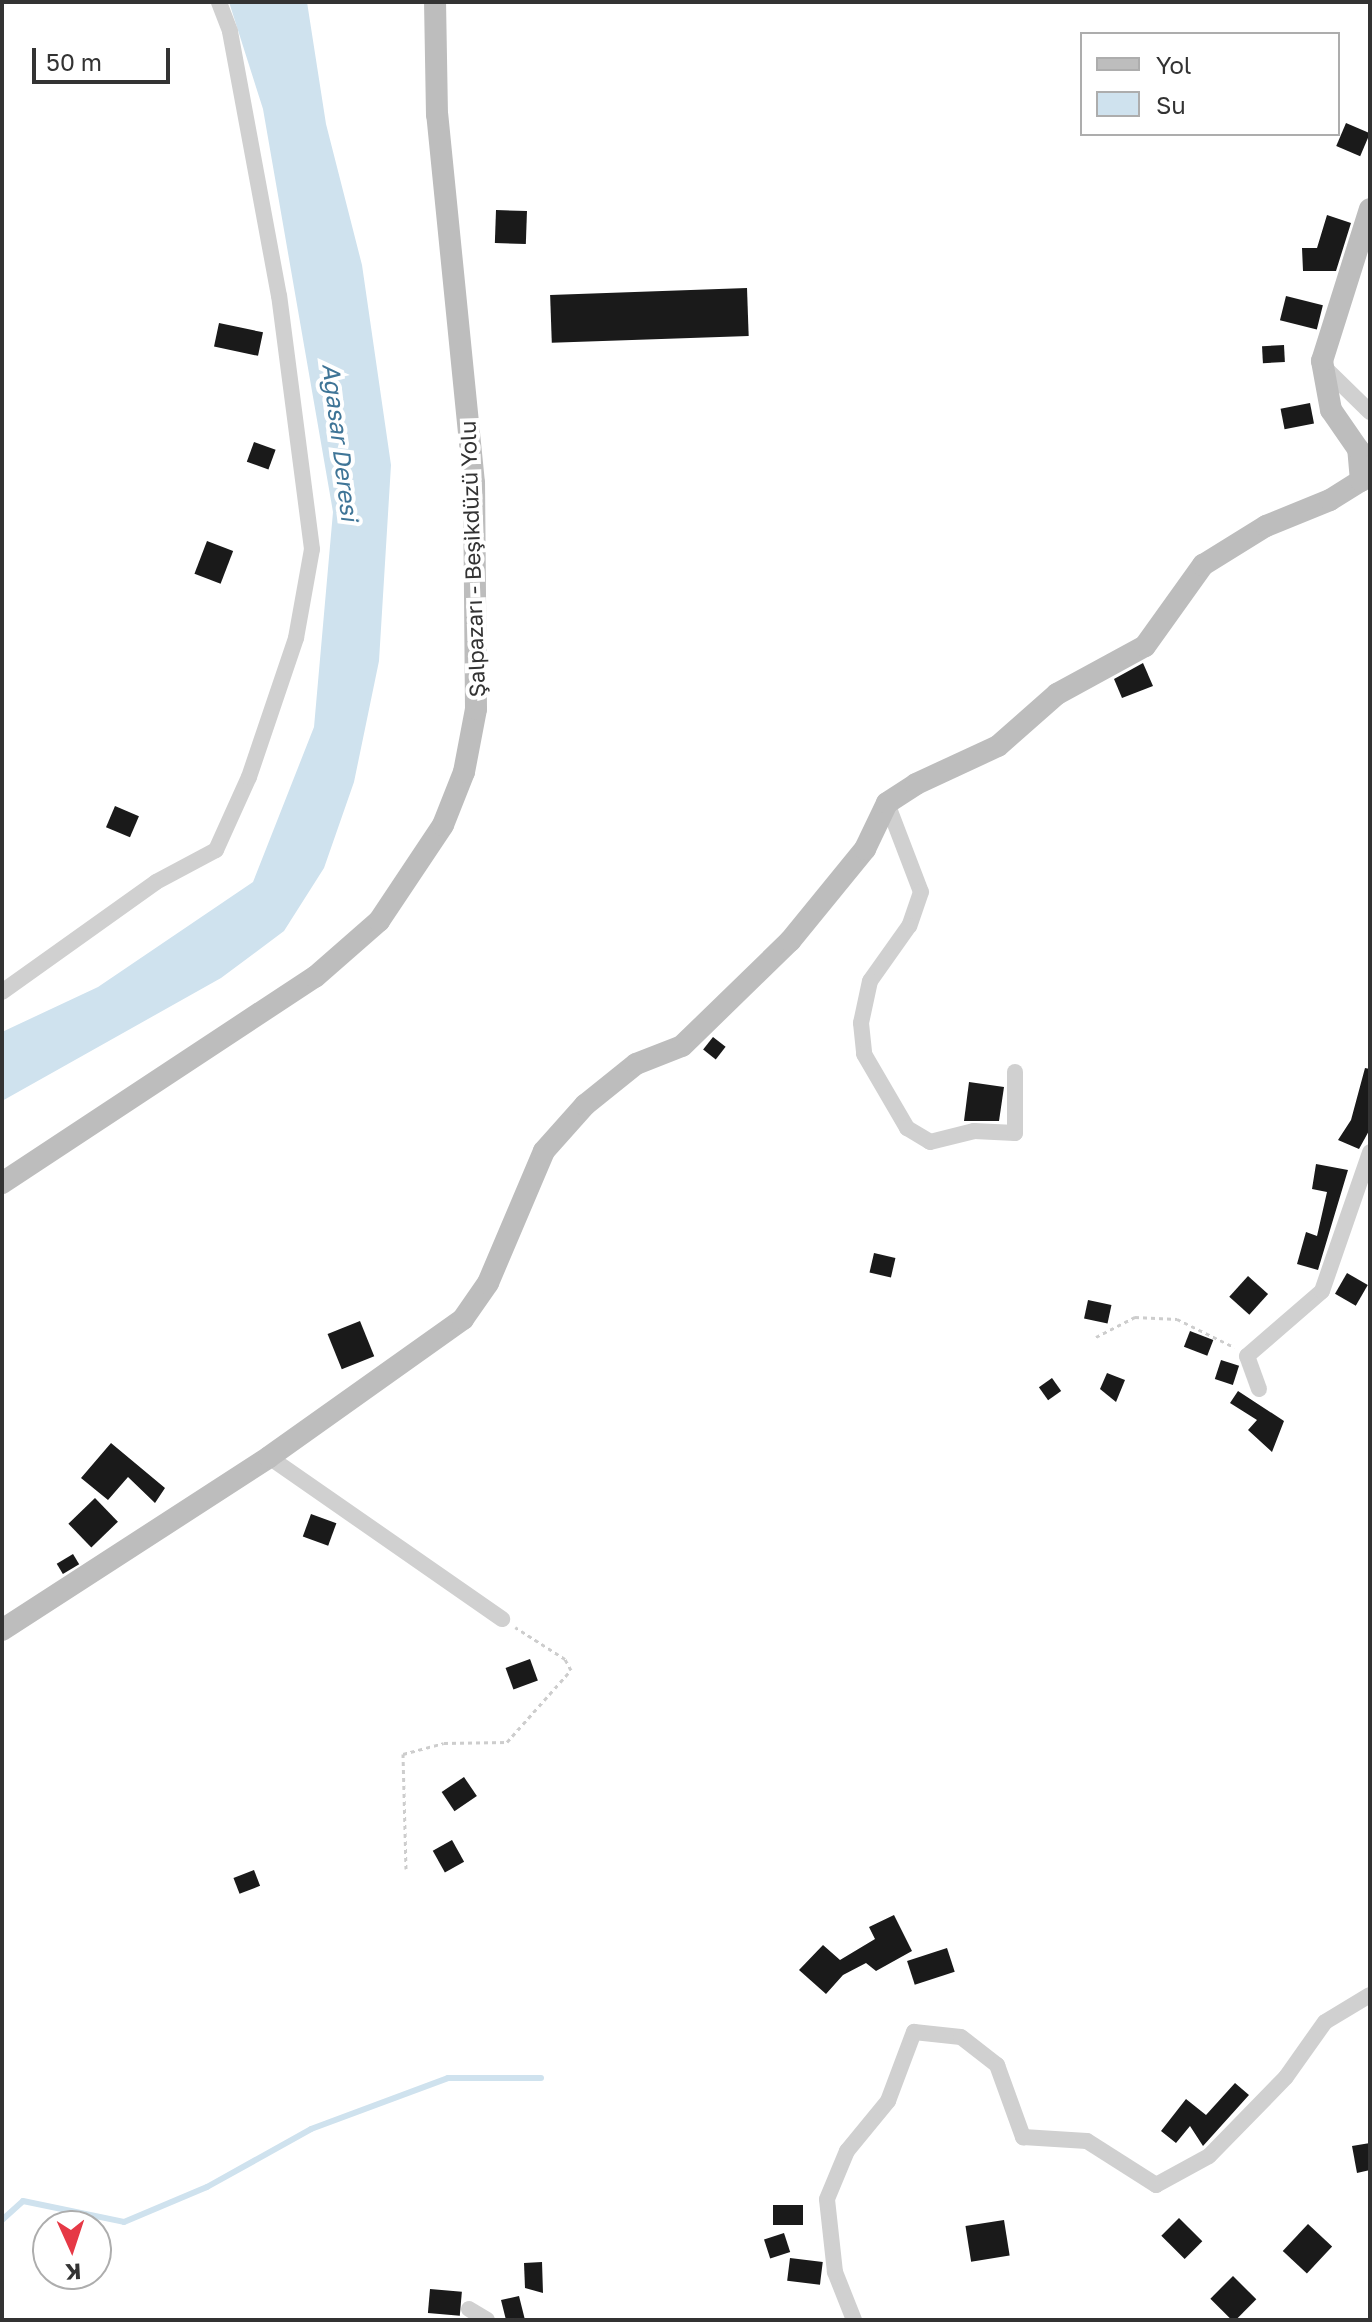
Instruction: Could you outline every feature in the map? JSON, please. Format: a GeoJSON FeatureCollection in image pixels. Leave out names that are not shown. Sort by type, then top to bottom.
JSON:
{"type":"FeatureCollection","features":[{"type":"Feature","properties":{"kind":"street"},"geometry":{"type":"LineString","coordinates":[[2,992],[156,882],[216,850],[249,777],[296,638],[312,549],[279,296],[230,31],[219,2]]}},
{"type":"Feature","properties":{"kind":"street","name":"Şalpazarı - Beşikdüzü Yolu"},"geometry":{"type":"LineString","coordinates":[[2,1183],[315,977],[379,921],[443,825],[464,772],[476,709],[475,499],[437,115],[435,2]]}},
{"type":"Feature","properties":{"kind":"street"},"geometry":{"type":"LineString","coordinates":[[2,1630],[269,1457],[463,1319],[488,1283],[544,1151],[585,1105],[636,1064],[682,1046],[790,941],[865,849],[887,803],[916,784],[998,746],[1057,694],[1145,646],[1203,565],[1266,526],[1330,500],[1361,481],[1358,449],[1331,410],[1322,361],[1370,209]]}},
{"type":"Feature","properties":{"kind":"street"},"geometry":{"type":"LineString","coordinates":[[1322,361],[1334,382],[1370,412]]}},
{"type":"Feature","properties":{"kind":"street"},"geometry":{"type":"LineString","coordinates":[[887,803],[921,892],[909,926],[870,981],[861,1023],[864,1054],[907,1128],[930,1142],[974,1131],[1015,1133],[1015,1072]]}},
{"type":"Feature","properties":{"kind":"street"},"geometry":{"type":"LineString","coordinates":[[1259,1389],[1247,1356],[1322,1291],[1370,1153]]}},
{"type":"Feature","properties":{"kind":"street"},"geometry":{"type":"LineString","coordinates":[[269,1457],[502,1619]]}},
{"type":"Feature","properties":{"kind":"street"},"geometry":{"type":"LineString","coordinates":[[854,2320],[835,2272],[827,2199],[847,2151],[888,2101],[914,2032],[961,2037],[997,2065],[1023,2137],[1087,2141],[1156,2185],[1209,2156],[1286,2077],[1325,2022],[1370,1995]]}},
{"type":"Feature","properties":{"kind":"street"},"geometry":{"type":"LineString","coordinates":[[469,2309],[487,2320]]}},
{"type":"Feature","properties":{"kind":"path"},"geometry":{"type":"LineString","coordinates":[[1096,1337],[1135,1317],[1177,1319],[1214,1333],[1247,1356]]}},
{"type":"Feature","properties":{"kind":"path"},"geometry":{"type":"LineString","coordinates":[[406,1869],[403,1754],[444,1743],[507,1742],[571,1670],[565,1659],[502,1619]]}},
{"type":"Feature","properties":{"kind":"water","name":"Ağasar Deresi"},"geometry":{"type":"Polygon","coordinates":[[[229,2],[307,2],[326,124],[362,265],[391,465],[379,661],[354,782],[324,868],[284,931],[221,978],[2,1101],[2,1032],[98,987],[253,882],[314,727],[333,512],[263,109],[229,2]]]}},
{"type":"Feature","properties":{"kind":"building"},"geometry":{"type":"Polygon","coordinates":[[[1346,123],[1370,133],[1360,156],[1336,146],[1346,123]]]}},
{"type":"Feature","properties":{"kind":"building"},"geometry":{"type":"Polygon","coordinates":[[[496,210],[527,211],[526,244],[495,243],[496,210]]]}},
{"type":"Feature","properties":{"kind":"building"},"geometry":{"type":"Polygon","coordinates":[[[1327,215],[1351,223],[1336,271],[1303,271],[1302,248],[1317,248],[1327,215]]]}},
{"type":"Feature","properties":{"kind":"building"},"geometry":{"type":"Polygon","coordinates":[[[747,288],[749,336],[552,343],[550,295],[747,288]]]}},
{"type":"Feature","properties":{"kind":"building"},"geometry":{"type":"Polygon","coordinates":[[[1286,296],[1323,305],[1317,329],[1280,320],[1286,296]]]}},
{"type":"Feature","properties":{"kind":"building"},"geometry":{"type":"Polygon","coordinates":[[[219,323],[263,332],[258,356],[214,346],[219,323]]]}},
{"type":"Feature","properties":{"kind":"building"},"geometry":{"type":"Polygon","coordinates":[[[1284,345],[1285,362],[1263,363],[1262,346],[1284,345]]]}},
{"type":"Feature","properties":{"kind":"building"},"geometry":{"type":"Polygon","coordinates":[[[1310,403],[1314,424],[1285,429],[1281,409],[1310,403]]]}},
{"type":"Feature","properties":{"kind":"building"},"geometry":{"type":"Polygon","coordinates":[[[254,442],[276,450],[268,470],[247,462],[254,442]]]}},
{"type":"Feature","properties":{"kind":"building"},"geometry":{"type":"Polygon","coordinates":[[[207,541],[233,551],[221,584],[194,574],[207,541]]]}},
{"type":"Feature","properties":{"kind":"building"},"geometry":{"type":"Polygon","coordinates":[[[1143,663],[1153,686],[1122,698],[1114,679],[1143,663]]]}},
{"type":"Feature","properties":{"kind":"building"},"geometry":{"type":"Polygon","coordinates":[[[115,806],[139,816],[130,837],[106,827],[115,806]]]}},
{"type":"Feature","properties":{"kind":"building"},"geometry":{"type":"Polygon","coordinates":[[[713,1037],[726,1047],[716,1059],[703,1050],[713,1037]]]}},
{"type":"Feature","properties":{"kind":"building"},"geometry":{"type":"Polygon","coordinates":[[[1365,1068],[1370,1069],[1370,1129],[1359,1149],[1338,1140],[1351,1120],[1365,1068]]]}},
{"type":"Feature","properties":{"kind":"building"},"geometry":{"type":"Polygon","coordinates":[[[969,1082],[1004,1087],[999,1121],[964,1121],[969,1082]]]}},
{"type":"Feature","properties":{"kind":"building"},"geometry":{"type":"Polygon","coordinates":[[[1316,1164],[1348,1170],[1318,1270],[1297,1264],[1306,1232],[1317,1236],[1327,1192],[1312,1189],[1316,1164]]]}},
{"type":"Feature","properties":{"kind":"building"},"geometry":{"type":"Polygon","coordinates":[[[874,1253],[895,1258],[891,1277],[870,1272],[874,1253]]]}},
{"type":"Feature","properties":{"kind":"building"},"geometry":{"type":"Polygon","coordinates":[[[1347,1273],[1368,1285],[1356,1306],[1335,1294],[1347,1273]]]}},
{"type":"Feature","properties":{"kind":"building"},"geometry":{"type":"Polygon","coordinates":[[[1248,1276],[1268,1294],[1249,1315],[1229,1297],[1248,1276]]]}},
{"type":"Feature","properties":{"kind":"building"},"geometry":{"type":"Polygon","coordinates":[[[1088,1300],[1111,1305],[1108,1324],[1084,1319],[1088,1300]]]}},
{"type":"Feature","properties":{"kind":"building"},"geometry":{"type":"Polygon","coordinates":[[[360,1321],[374,1356],[342,1369],[328,1334],[360,1321]]]}},
{"type":"Feature","properties":{"kind":"building"},"geometry":{"type":"Polygon","coordinates":[[[1190,1331],[1213,1340],[1207,1356],[1184,1347],[1190,1331]]]}},
{"type":"Feature","properties":{"kind":"building"},"geometry":{"type":"Polygon","coordinates":[[[1221,1360],[1239,1366],[1233,1385],[1215,1379],[1221,1360]]]}},
{"type":"Feature","properties":{"kind":"building"},"geometry":{"type":"Polygon","coordinates":[[[1107,1373],[1125,1380],[1116,1402],[1100,1389],[1107,1373]]]}},
{"type":"Feature","properties":{"kind":"building"},"geometry":{"type":"Polygon","coordinates":[[[1052,1378],[1061,1391],[1048,1400],[1039,1387],[1052,1378]]]}},
{"type":"Feature","properties":{"kind":"building"},"geometry":{"type":"Polygon","coordinates":[[[1238,1391],[1284,1421],[1272,1452],[1248,1430],[1257,1420],[1230,1403],[1238,1391]]]}},
{"type":"Feature","properties":{"kind":"building"},"geometry":{"type":"Polygon","coordinates":[[[111,1443],[165,1488],[155,1503],[128,1477],[108,1500],[81,1478],[111,1443]]]}},
{"type":"Feature","properties":{"kind":"building"},"geometry":{"type":"Polygon","coordinates":[[[95,1498],[118,1522],[91,1547],[68,1524],[95,1498]]]}},
{"type":"Feature","properties":{"kind":"building"},"geometry":{"type":"Polygon","coordinates":[[[311,1514],[336,1523],[328,1546],[303,1537],[311,1514]]]}},
{"type":"Feature","properties":{"kind":"building"},"geometry":{"type":"Polygon","coordinates":[[[73,1554],[79,1564],[63,1574],[57,1564],[73,1554]]]}},
{"type":"Feature","properties":{"kind":"building"},"geometry":{"type":"Polygon","coordinates":[[[530,1659],[538,1681],[513,1690],[506,1668],[530,1659]]]}},
{"type":"Feature","properties":{"kind":"building"},"geometry":{"type":"Polygon","coordinates":[[[464,1777],[477,1796],[454,1811],[442,1792],[464,1777]]]}},
{"type":"Feature","properties":{"kind":"building"},"geometry":{"type":"Polygon","coordinates":[[[452,1840],[464,1862],[445,1873],[433,1851],[452,1840]]]}},
{"type":"Feature","properties":{"kind":"building"},"geometry":{"type":"Polygon","coordinates":[[[254,1870],[260,1886],[240,1894],[233,1878],[254,1870]]]}},
{"type":"Feature","properties":{"kind":"building"},"geometry":{"type":"Polygon","coordinates":[[[894,1915],[912,1951],[876,1971],[866,1963],[843,1975],[826,1994],[799,1970],[823,1945],[840,1960],[875,1939],[869,1927],[894,1915]]]}},
{"type":"Feature","properties":{"kind":"building"},"geometry":{"type":"Polygon","coordinates":[[[947,1948],[955,1972],[915,1985],[907,1961],[947,1948]]]}},
{"type":"Feature","properties":{"kind":"building"},"geometry":{"type":"Polygon","coordinates":[[[1235,2083],[1249,2095],[1203,2146],[1190,2126],[1176,2143],[1161,2131],[1186,2099],[1206,2115],[1235,2083]]]}},
{"type":"Feature","properties":{"kind":"building"},"geometry":{"type":"Polygon","coordinates":[[[1370,2143],[1370,2170],[1357,2173],[1352,2146],[1370,2143]]]}},
{"type":"Feature","properties":{"kind":"building"},"geometry":{"type":"Polygon","coordinates":[[[773,2205],[803,2205],[803,2225],[773,2225],[773,2205]]]}},
{"type":"Feature","properties":{"kind":"building"},"geometry":{"type":"Polygon","coordinates":[[[1179,2218],[1202,2241],[1185,2259],[1161,2236],[1179,2218]]]}},
{"type":"Feature","properties":{"kind":"building"},"geometry":{"type":"Polygon","coordinates":[[[1004,2220],[1010,2256],[971,2262],[965,2226],[1004,2220]]]}},
{"type":"Feature","properties":{"kind":"building"},"geometry":{"type":"Polygon","coordinates":[[[1308,2224],[1332,2247],[1307,2274],[1283,2251],[1308,2224]]]}},
{"type":"Feature","properties":{"kind":"building"},"geometry":{"type":"Polygon","coordinates":[[[784,2233],[790,2252],[770,2259],[764,2239],[784,2233]]]}},
{"type":"Feature","properties":{"kind":"building"},"geometry":{"type":"Polygon","coordinates":[[[790,2258],[823,2262],[820,2285],[787,2281],[790,2258]]]}},
{"type":"Feature","properties":{"kind":"building"},"geometry":{"type":"Polygon","coordinates":[[[542,2262],[543,2293],[525,2288],[524,2263],[542,2262]]]}},
{"type":"Feature","properties":{"kind":"building"},"geometry":{"type":"Polygon","coordinates":[[[1233,2276],[1256,2299],[1236,2320],[1232,2320],[1210,2299],[1233,2276]]]}},
{"type":"Feature","properties":{"kind":"building"},"geometry":{"type":"Polygon","coordinates":[[[430,2289],[462,2292],[460,2316],[428,2313],[430,2289]]]}},
{"type":"Feature","properties":{"kind":"building"},"geometry":{"type":"Polygon","coordinates":[[[519,2296],[525,2320],[506,2320],[501,2300],[519,2296]]]}},
{"type":"Feature","properties":{"kind":"waterway"},"geometry":{"type":"LineString","coordinates":[[2,2220],[23,2201],[124,2222],[207,2187],[311,2129],[448,2078],[541,2078]]}}]}
